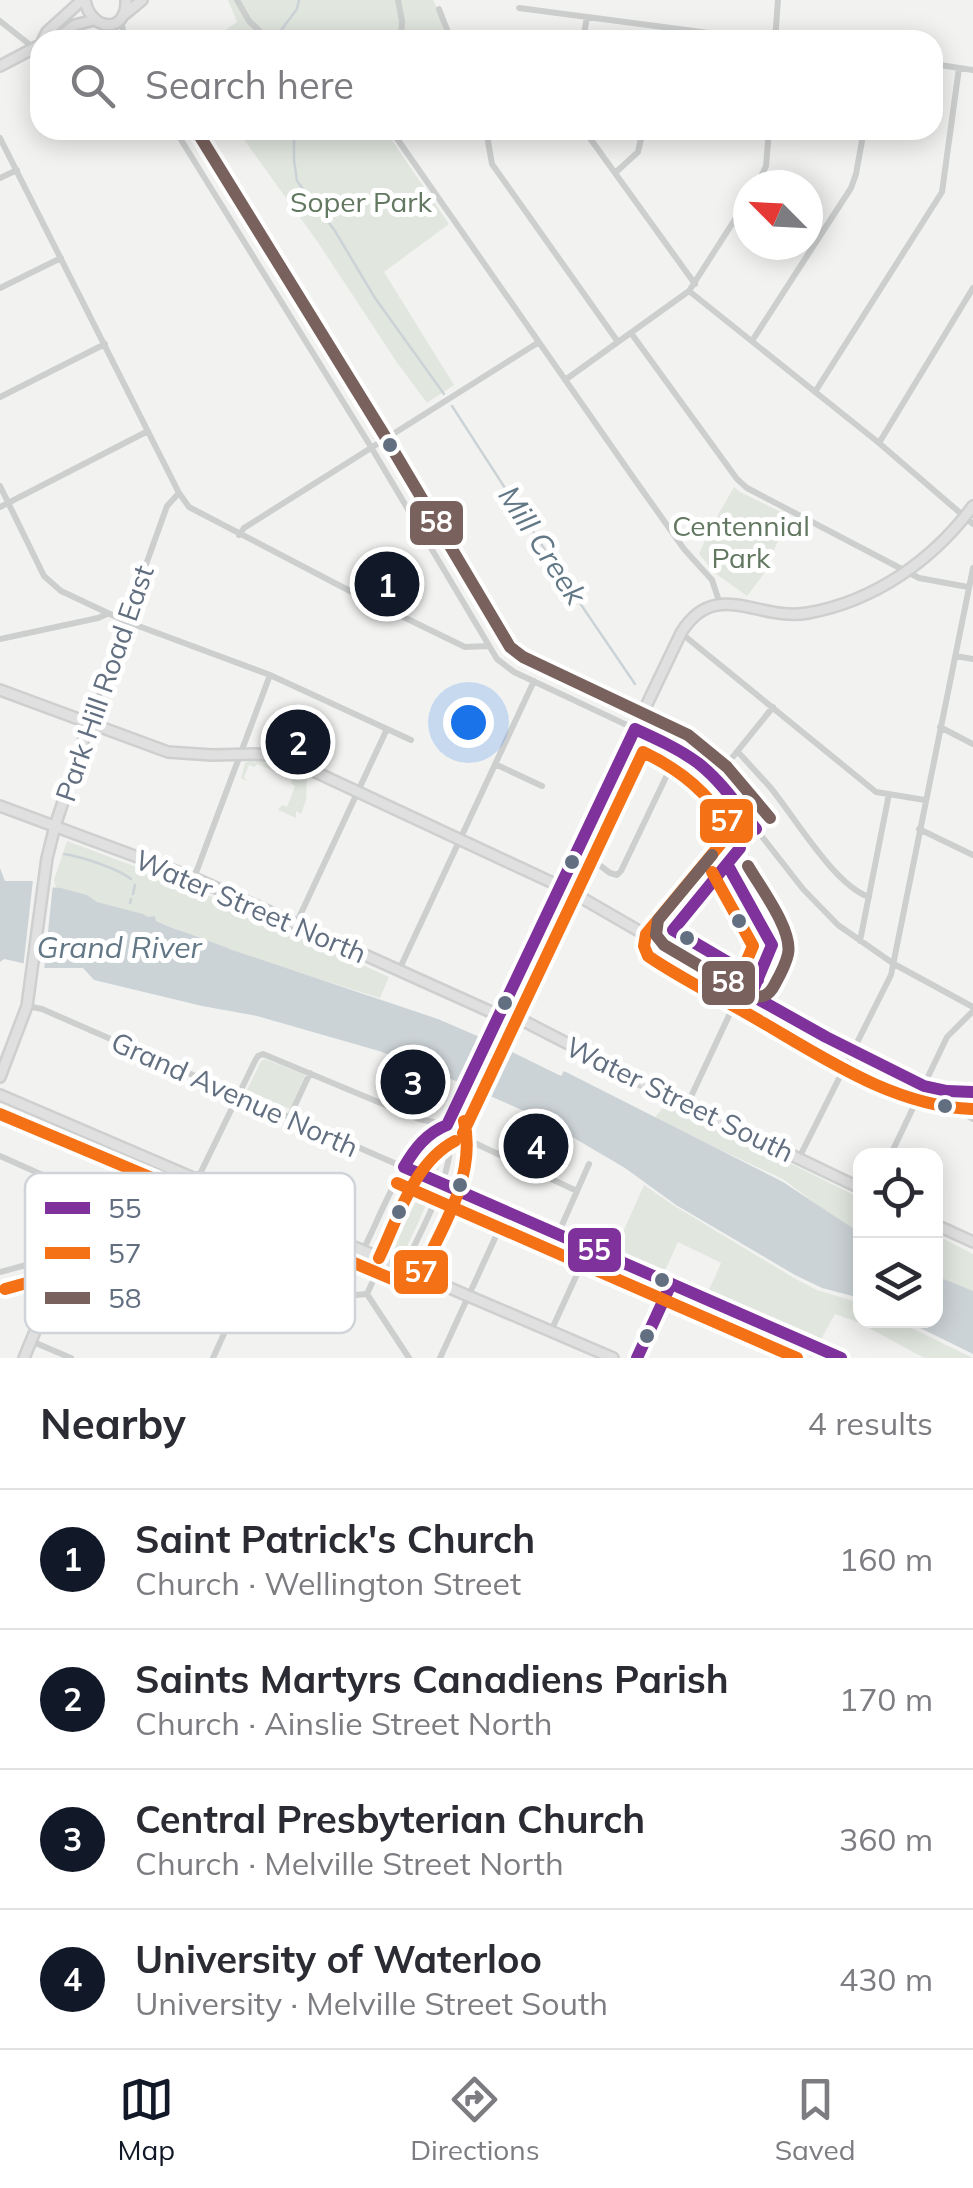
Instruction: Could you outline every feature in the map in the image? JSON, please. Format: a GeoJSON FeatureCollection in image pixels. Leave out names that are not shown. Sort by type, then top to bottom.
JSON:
{"type":"FeatureCollection","features":[{"type":"Feature","properties":{"kind":"main road"},"geometry":{"type":"LineString","coordinates":[[49,30],[84,0],[86,9],[98,22]]}},
{"type":"Feature","properties":{"kind":"main road"},"geometry":{"type":"LineString","coordinates":[[123,17],[126,0]]}},
{"type":"Feature","properties":{"kind":"main road"},"geometry":{"type":"LineString","coordinates":[[68,30],[75,25],[114,24],[142,0]]}},
{"type":"Feature","properties":{"kind":"main road"},"geometry":{"type":"LineString","coordinates":[[0,66],[30,49]]}},
{"type":"Feature","properties":{"kind":"main road"},"geometry":{"type":"LineString","coordinates":[[499,1013],[681,633],[695,616],[720,604],[783,615],[804,614],[861,597],[907,571],[969,520],[973,506]]}},
{"type":"Feature","properties":{"kind":"main road"},"geometry":{"type":"LineString","coordinates":[[0,690],[168,752],[278,756],[560,886],[741,990],[924,1086],[968,1092]]}},
{"type":"Feature","properties":{"kind":"main road","name":"Park Hill Road East"},"geometry":{"type":"LineString","coordinates":[[0,1077],[27,1006],[55,826],[89,723]]}},
{"type":"Feature","properties":{"kind":"main road","name":"Water Street North"},"geometry":{"type":"LineString","coordinates":[[0,806],[194,878],[499,1013]]}},
{"type":"Feature","properties":{"kind":"main road","name":"Water Street South"},"geometry":{"type":"LineString","coordinates":[[499,1013],[514,1016],[853,1184]]}},
{"type":"Feature","properties":{"kind":"main road"},"geometry":{"type":"LineString","coordinates":[[0,1095],[186,1173]]}},
{"type":"Feature","properties":{"kind":"main road"},"geometry":{"type":"LineString","coordinates":[[943,1228],[973,1242]]}},
{"type":"Feature","properties":{"kind":"main road"},"geometry":{"type":"LineString","coordinates":[[355,1247],[612,1358]]}},
{"type":"Feature","properties":{"kind":"main road"},"geometry":{"type":"LineString","coordinates":[[637,1358],[671,1284],[841,1358]]}},
{"type":"Feature","properties":{"kind":"main road"},"geometry":{"type":"LineString","coordinates":[[24,1358],[34,1333]]}},
{"type":"Feature","properties":{"kind":"street"},"geometry":{"type":"LineString","coordinates":[[237,0],[248,21],[258,30]]}},
{"type":"Feature","properties":{"kind":"street"},"geometry":{"type":"LineString","coordinates":[[398,0],[402,30]]}},
{"type":"Feature","properties":{"kind":"street"},"geometry":{"type":"LineString","coordinates":[[776,30],[778,0]]}},
{"type":"Feature","properties":{"kind":"street"},"geometry":{"type":"LineString","coordinates":[[520,8],[660,30]]}},
{"type":"Feature","properties":{"kind":"street"},"geometry":{"type":"LineString","coordinates":[[438,9],[447,30]]}},
{"type":"Feature","properties":{"kind":"street"},"geometry":{"type":"LineString","coordinates":[[585,30],[588,16]]}},
{"type":"Feature","properties":{"kind":"street"},"geometry":{"type":"LineString","coordinates":[[123,17],[124,30]]}},
{"type":"Feature","properties":{"kind":"street"},"geometry":{"type":"LineString","coordinates":[[0,22],[30,39]]}},
{"type":"Feature","properties":{"kind":"street"},"geometry":{"type":"LineString","coordinates":[[98,22],[105,30]]}},
{"type":"Feature","properties":{"kind":"street"},"geometry":{"type":"LineString","coordinates":[[943,65],[973,70]]}},
{"type":"Feature","properties":{"kind":"street"},"geometry":{"type":"LineString","coordinates":[[815,392],[942,192],[960,68]]}},
{"type":"Feature","properties":{"kind":"street"},"geometry":{"type":"LineString","coordinates":[[0,138],[192,510],[465,646],[488,646]]}},
{"type":"Feature","properties":{"kind":"street"},"geometry":{"type":"LineString","coordinates":[[181,140],[502,664],[679,750],[714,779],[803,890],[838,924],[894,964],[973,1009],[947,1036],[894,1148]]}},
{"type":"Feature","properties":{"kind":"street"},"geometry":{"type":"LineString","coordinates":[[398,140],[684,549],[712,580],[720,604]]}},
{"type":"Feature","properties":{"kind":"street"},"geometry":{"type":"LineString","coordinates":[[488,140],[492,164],[618,342]]}},
{"type":"Feature","properties":{"kind":"street"},"geometry":{"type":"LineString","coordinates":[[591,140],[692,287],[969,520]]}},
{"type":"Feature","properties":{"kind":"street"},"geometry":{"type":"LineString","coordinates":[[615,173],[638,152],[641,140]]}},
{"type":"Feature","properties":{"kind":"street"},"geometry":{"type":"LineString","coordinates":[[764,170],[769,140]]}},
{"type":"Feature","properties":{"kind":"street"},"geometry":{"type":"LineString","coordinates":[[752,341],[851,188],[862,140]]}},
{"type":"Feature","properties":{"kind":"street"},"geometry":{"type":"LineString","coordinates":[[0,178],[17,170]]}},
{"type":"Feature","properties":{"kind":"street"},"geometry":{"type":"LineString","coordinates":[[565,380],[692,287],[733,223]]}},
{"type":"Feature","properties":{"kind":"street"},"geometry":{"type":"LineString","coordinates":[[0,288],[61,258]]}},
{"type":"Feature","properties":{"kind":"street"},"geometry":{"type":"LineString","coordinates":[[879,443],[973,288]]}},
{"type":"Feature","properties":{"kind":"street"},"geometry":{"type":"LineString","coordinates":[[631,332],[741,484],[919,578],[968,587]]}},
{"type":"Feature","properties":{"kind":"street"},"geometry":{"type":"LineString","coordinates":[[239,534],[539,342]]}},
{"type":"Feature","properties":{"kind":"street"},"geometry":{"type":"LineString","coordinates":[[0,397],[105,344]]}},
{"type":"Feature","properties":{"kind":"street"},"geometry":{"type":"LineString","coordinates":[[4,505],[148,431]]}},
{"type":"Feature","properties":{"kind":"street"},"geometry":{"type":"LineString","coordinates":[[0,486],[4,505],[50,584],[125,621],[270,675],[411,740]]}},
{"type":"Feature","properties":{"kind":"street","name":"Park Hill Road East"},"geometry":{"type":"LineString","coordinates":[[89,723],[167,506],[180,493]]}},
{"type":"Feature","properties":{"kind":"street"},"geometry":{"type":"LineString","coordinates":[[800,1158],[891,975],[973,568]]}},
{"type":"Feature","properties":{"kind":"street"},"geometry":{"type":"LineString","coordinates":[[0,639],[108,613]]}},
{"type":"Feature","properties":{"kind":"street"},"geometry":{"type":"LineString","coordinates":[[681,633],[876,792],[925,800]]}},
{"type":"Feature","properties":{"kind":"street"},"geometry":{"type":"LineString","coordinates":[[955,656],[973,659]]}},
{"type":"Feature","properties":{"kind":"street"},"geometry":{"type":"LineString","coordinates":[[194,878],[270,675]]}},
{"type":"Feature","properties":{"kind":"street"},"geometry":{"type":"LineString","coordinates":[[399,970],[534,682]]}},
{"type":"Feature","properties":{"kind":"street"},"geometry":{"type":"LineString","coordinates":[[714,779],[772,707]]}},
{"type":"Feature","properties":{"kind":"street"},"geometry":{"type":"LineString","coordinates":[[940,728],[973,744]]}},
{"type":"Feature","properties":{"kind":"street"},"geometry":{"type":"LineString","coordinates":[[296,924],[387,729]]}},
{"type":"Feature","properties":{"kind":"street"},"geometry":{"type":"LineString","coordinates":[[578,849],[610,873],[621,871],[679,750]]}},
{"type":"Feature","properties":{"kind":"street"},"geometry":{"type":"LineString","coordinates":[[738,752],[845,882],[869,897]]}},
{"type":"Feature","properties":{"kind":"street"},"geometry":{"type":"LineString","coordinates":[[496,764],[542,786]]}},
{"type":"Feature","properties":{"kind":"street"},"geometry":{"type":"LineString","coordinates":[[860,942],[890,794]]}},
{"type":"Feature","properties":{"kind":"street"},"geometry":{"type":"LineString","coordinates":[[920,829],[973,855]]}},
{"type":"Feature","properties":{"kind":"street"},"geometry":{"type":"LineString","coordinates":[[687,1104],[741,990]]}},
{"type":"Feature","properties":{"kind":"street","name":"Grand Avenue North"},"geometry":{"type":"LineString","coordinates":[[27,1006],[671,1284]]}},
{"type":"Feature","properties":{"kind":"street"},"geometry":{"type":"LineString","coordinates":[[404,1267],[447,1170],[448,1128],[499,1013]]}},
{"type":"Feature","properties":{"kind":"street"},"geometry":{"type":"LineString","coordinates":[[200,1173],[258,1056],[268,1056],[448,1128],[576,1191]]}},
{"type":"Feature","properties":{"kind":"street"},"geometry":{"type":"LineString","coordinates":[[289,1118],[310,1073]]}},
{"type":"Feature","properties":{"kind":"street"},"geometry":{"type":"LineString","coordinates":[[968,1092],[960,1106],[973,1118]]}},
{"type":"Feature","properties":{"kind":"street"},"geometry":{"type":"LineString","coordinates":[[363,1250],[411,1154],[428,1134],[440,1126],[448,1128]]}},
{"type":"Feature","properties":{"kind":"street"},"geometry":{"type":"LineString","coordinates":[[0,1156],[39,1173]]}},
{"type":"Feature","properties":{"kind":"street"},"geometry":{"type":"LineString","coordinates":[[558,1234],[589,1164]]}},
{"type":"Feature","properties":{"kind":"street"},"geometry":{"type":"LineString","coordinates":[[440,1358],[507,1212]]}},
{"type":"Feature","properties":{"kind":"street"},"geometry":{"type":"LineString","coordinates":[[551,1332],[589,1248]]}},
{"type":"Feature","properties":{"kind":"street"},"geometry":{"type":"LineString","coordinates":[[367,1294],[383,1258]]}},
{"type":"Feature","properties":{"kind":"street"},"geometry":{"type":"LineString","coordinates":[[0,1272],[25,1265]]}},
{"type":"Feature","properties":{"kind":"street"},"geometry":{"type":"LineString","coordinates":[[355,1295],[367,1294]]}},
{"type":"Feature","properties":{"kind":"street"},"geometry":{"type":"LineString","coordinates":[[367,1294],[410,1358]]}},
{"type":"Feature","properties":{"kind":"street"},"geometry":{"type":"LineString","coordinates":[[213,1358],[224,1333]]}},
{"type":"Feature","properties":{"kind":"street"},"geometry":{"type":"LineString","coordinates":[[31,1341],[71,1358]]}},
{"type":"Feature","properties":{"kind":"green space"},"geometry":{"type":"Polygon","coordinates":[[[228,0],[433,0],[443,30],[225,30],[237,22],[228,0]]]}},
{"type":"Feature","properties":{"kind":"green space","name":"Soper Park"},"geometry":{"type":"Polygon","coordinates":[[[244,140],[392,140],[449,224],[384,272],[454,385],[427,403],[244,140]]]}},
{"type":"Feature","properties":{"kind":"green space","name":"Centennial Park"},"geometry":{"type":"Polygon","coordinates":[[[734,487],[789,516],[763,575],[747,596],[715,573],[699,554],[734,487]]]}},
{"type":"Feature","properties":{"kind":"green space"},"geometry":{"type":"Polygon","coordinates":[[[252,759],[271,760],[307,777],[301,814],[296,811],[296,818],[278,810],[282,805],[287,807],[295,786],[292,779],[258,764],[249,765],[244,777],[247,781],[241,778],[245,763],[252,759]]]}},
{"type":"Feature","properties":{"kind":"green space"},"geometry":{"type":"Polygon","coordinates":[[[67,841],[190,887],[389,977],[380,998],[258,960],[154,917],[56,888],[54,880],[67,841]]]}},
{"type":"Feature","properties":{"kind":"green space"},"geometry":{"type":"Polygon","coordinates":[[[265,1059],[305,1075],[290,1109],[247,1090],[265,1059]]]}},
{"type":"Feature","properties":{"kind":"green space"},"geometry":{"type":"Polygon","coordinates":[[[667,1102],[853,1195],[853,1230],[783,1179],[654,1119],[667,1102]]]}},
{"type":"Feature","properties":{"kind":"green space"},"geometry":{"type":"Polygon","coordinates":[[[438,1137],[445,1140],[429,1197],[405,1251],[393,1255],[380,1249],[376,1239],[404,1179],[438,1137]]]}},
{"type":"Feature","properties":{"kind":"green space"},"geometry":{"type":"Polygon","coordinates":[[[644,1185],[794,1278],[853,1301],[853,1320],[835,1314],[819,1343],[709,1290],[721,1263],[678,1242],[664,1273],[615,1250],[644,1185]]]}},
{"type":"Feature","properties":{"kind":"green space"},"geometry":{"type":"Polygon","coordinates":[[[943,1239],[973,1254],[973,1292],[943,1280],[943,1239]]]}},
{"type":"Feature","properties":{"kind":"green space"},"geometry":{"type":"Polygon","coordinates":[[[869,1328],[911,1328],[973,1358],[924,1358],[869,1328]]]}},
{"type":"Feature","properties":{"kind":"water","name":"Grand River"},"geometry":{"type":"Polygon","coordinates":[[[0,868],[5,881],[33,881],[33,886],[61,888],[97,902],[155,916],[156,921],[232,950],[438,1019],[561,1076],[564,1071],[783,1182],[853,1228],[853,1296],[795,1275],[540,1118],[456,1081],[379,1051],[257,1016],[94,980],[83,968],[44,968],[4,959],[0,962],[0,868]]]}},
{"type":"Feature","properties":{"kind":"water"},"geometry":{"type":"Polygon","coordinates":[[[943,1279],[973,1291],[973,1354],[920,1328],[943,1328],[943,1279]]]}},
{"type":"Feature","properties":{"kind":"pier"},"geometry":{"type":"Polygon","coordinates":[[[33,880],[53,883],[44,971],[23,969],[33,880]]]}},
{"type":"Feature","properties":{"kind":"waterway","name":"Mill Creek"},"geometry":{"type":"LineString","coordinates":[[281,30],[299,0]]}},
{"type":"Feature","properties":{"kind":"waterway","name":"Mill Creek"},"geometry":{"type":"LineString","coordinates":[[294,140],[297,181],[444,394]]}},
{"type":"Feature","properties":{"kind":"waterway","name":"Mill Creek"},"geometry":{"type":"LineString","coordinates":[[452,406],[635,684]]}},
{"type":"Feature","properties":{"kind":"waterway"},"geometry":{"type":"LineString","coordinates":[[64,854],[131,879]]}},
{"type":"Feature","properties":{"kind":"waterway"},"geometry":{"type":"LineString","coordinates":[[133,894],[135,885]]}},
{"type":"Feature","properties":{"kind":"waterway"},"geometry":{"type":"LineString","coordinates":[[130,903],[131,899]]}},
{"type":"Feature","properties":{"kind":"transit line","name":"58"},"geometry":{"type":"LineString","coordinates":[[202,140],[510,647],[523,657],[688,735],[727,767],[770,818]]}},
{"type":"Feature","properties":{"kind":"transit line","name":"55"},"geometry":{"type":"LineString","coordinates":[[635,729],[698,763],[756,829]]}},
{"type":"Feature","properties":{"kind":"transit line","name":"55"},"geometry":{"type":"LineString","coordinates":[[447,1125],[635,729]]}},
{"type":"Feature","properties":{"kind":"transit line","name":"57"},"geometry":{"type":"LineString","coordinates":[[463,1133],[643,752],[694,784],[733,829],[646,934],[644,946],[648,956],[855,1075],[912,1098],[972,1109]]}},
{"type":"Feature","properties":{"kind":"transit line","name":"55"},"geometry":{"type":"LineString","coordinates":[[673,930],[740,848]]}},
{"type":"Feature","properties":{"kind":"transit line","name":"58"},"geometry":{"type":"LineString","coordinates":[[712,855],[658,920],[656,935],[664,945],[749,995],[765,996],[781,973],[788,944],[781,921],[748,866]]}},
{"type":"Feature","properties":{"kind":"transit line","name":"55"},"geometry":{"type":"LineString","coordinates":[[727,864],[772,945],[751,995]]}},
{"type":"Feature","properties":{"kind":"transit line","name":"57"},"geometry":{"type":"LineString","coordinates":[[712,872],[753,946],[735,988]]}},
{"type":"Feature","properties":{"kind":"transit line","name":"55"},"geometry":{"type":"LineString","coordinates":[[673,930],[758,980]]}},
{"type":"Feature","properties":{"kind":"transit line","name":"55"},"geometry":{"type":"LineString","coordinates":[[751,995],[924,1086],[973,1092]]}},
{"type":"Feature","properties":{"kind":"transit line","name":"57"},"geometry":{"type":"LineString","coordinates":[[0,1114],[140,1173]]}},
{"type":"Feature","properties":{"kind":"transit line","name":"57"},"geometry":{"type":"LineString","coordinates":[[355,1263],[404,1284],[419,1276],[462,1181],[467,1141],[464,1121]]}},
{"type":"Feature","properties":{"kind":"transit line","name":"55"},"geometry":{"type":"LineString","coordinates":[[447,1125],[422,1142],[404,1167],[841,1358]]}},
{"type":"Feature","properties":{"kind":"transit line","name":"57"},"geometry":{"type":"LineString","coordinates":[[379,1258],[418,1177],[441,1150],[455,1141]]}},
{"type":"Feature","properties":{"kind":"transit line","name":"57"},"geometry":{"type":"LineString","coordinates":[[397,1183],[797,1358]]}},
{"type":"Feature","properties":{"kind":"transit line","name":"57"},"geometry":{"type":"LineString","coordinates":[[5,1289],[25,1283]]}},
{"type":"Feature","properties":{"kind":"transit line","name":"55"},"geometry":{"type":"LineString","coordinates":[[637,1358],[671,1284]]}},
{"type":"Feature","properties":{"kind":"place","name":"Saint Patrick's Church"},"geometry":{"type":"Point","coordinates":[387,584]}},
{"type":"Feature","properties":{"kind":"place","name":"Saints Martyrs Canadiens Parish"},"geometry":{"type":"Point","coordinates":[298,742]}},
{"type":"Feature","properties":{"kind":"place","name":"Central Presbyterian Church"},"geometry":{"type":"Point","coordinates":[413,1082]}},
{"type":"Feature","properties":{"kind":"place","name":"University of Waterloo"},"geometry":{"type":"Point","coordinates":[536,1146]}}]}
